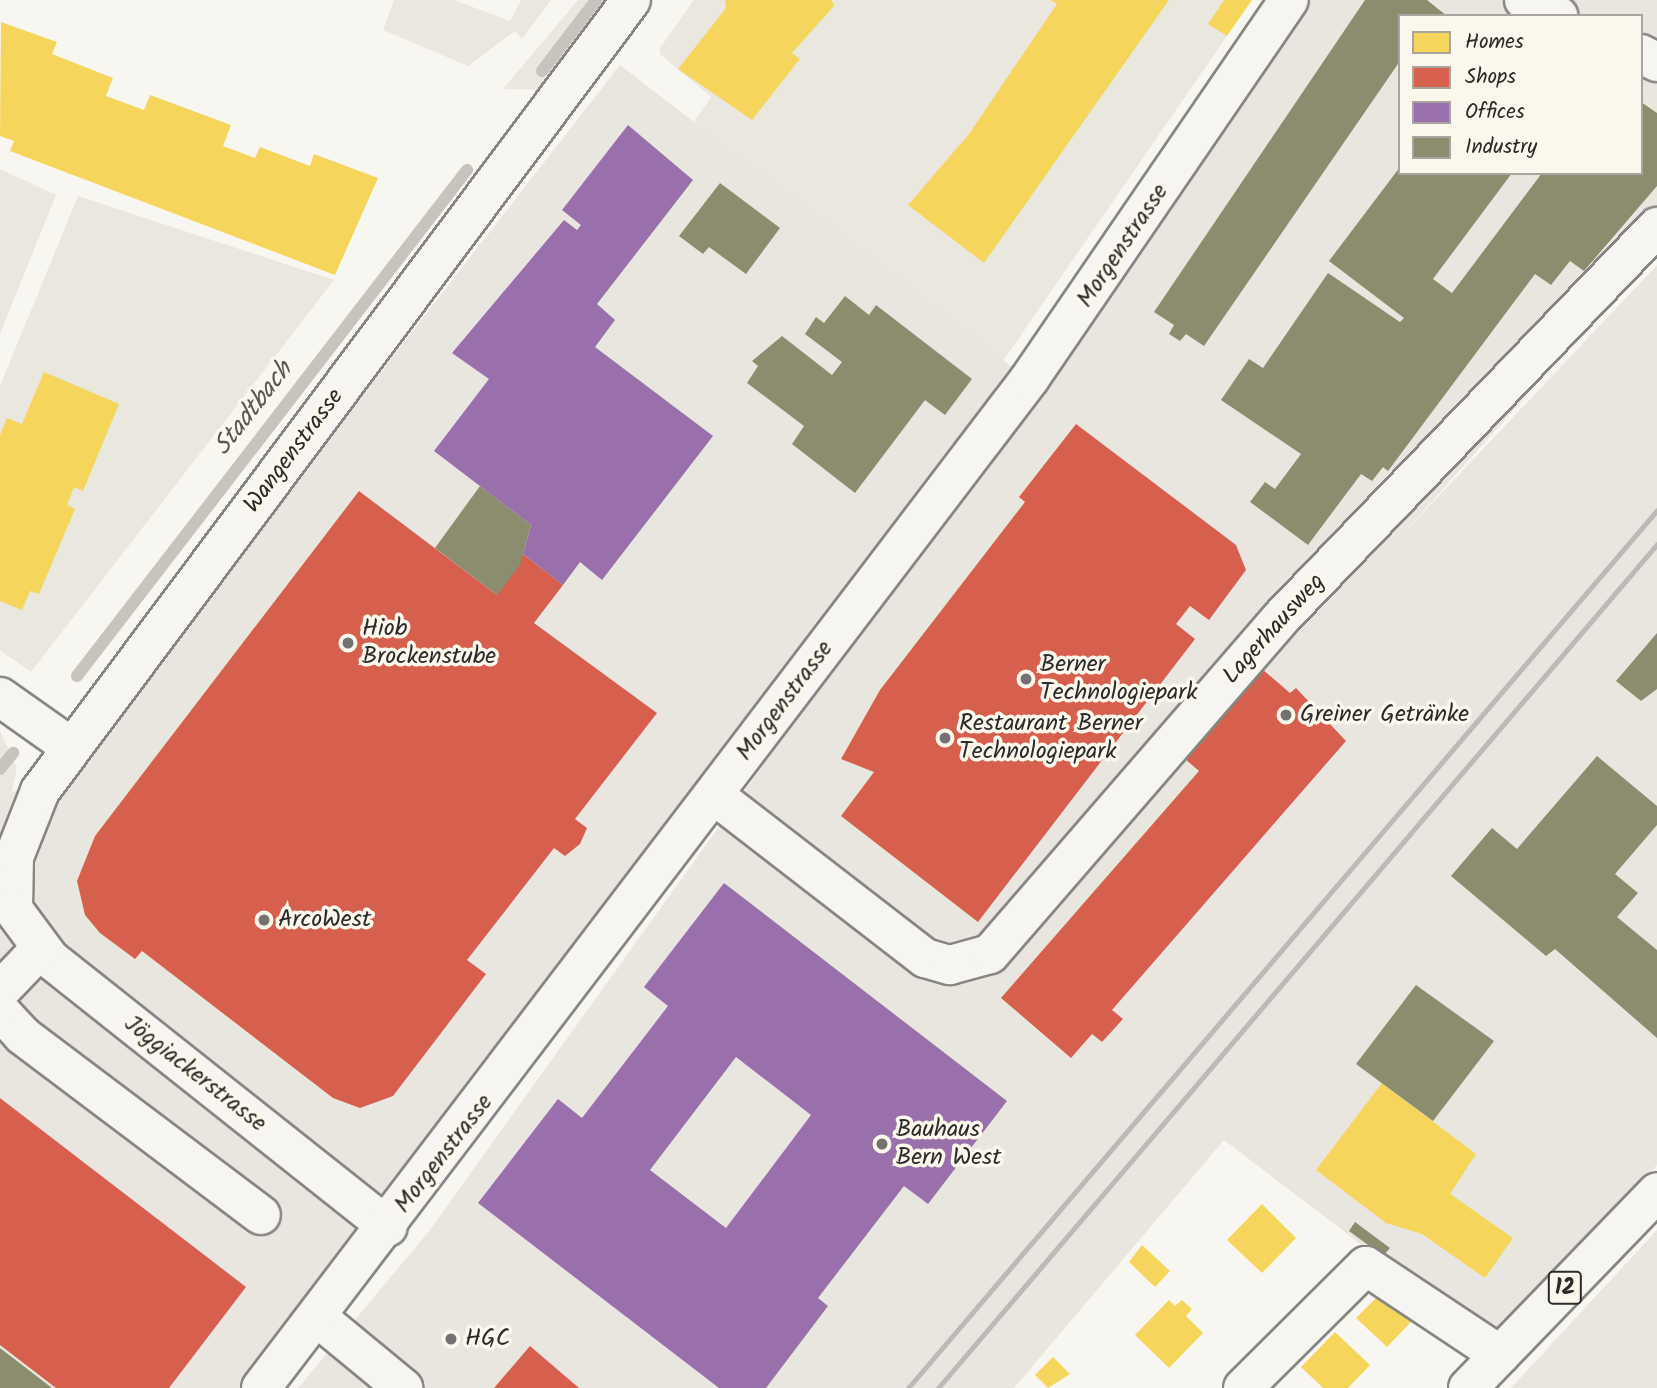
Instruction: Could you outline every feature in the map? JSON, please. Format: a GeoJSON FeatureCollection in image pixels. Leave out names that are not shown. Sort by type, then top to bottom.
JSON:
{"type":"FeatureCollection","features":[{"type":"Feature","properties":{"kind":"street","name":"Wangenstrasse"},"geometry":{"type":"LineString","coordinates":[[6,914],[18,838],[31,806],[71,747],[631,0]]}},
{"type":"Feature","properties":{"kind":"street","name":"Morgenstrasse"},"geometry":{"type":"LineString","coordinates":[[261,1388],[388,1227],[1075,316],[1289,0]]}},
{"type":"Feature","properties":{"kind":"street"},"geometry":{"type":"LineString","coordinates":[[1524,0],[1554,14]]}},
{"type":"Feature","properties":{"kind":"street","name":"Lagerhausweg"},"geometry":{"type":"LineString","coordinates":[[714,796],[925,958],[950,965],[990,954],[1280,619],[1657,227]]}},
{"type":"Feature","properties":{"kind":"street"},"geometry":{"type":"LineString","coordinates":[[0,696],[71,747]]}},
{"type":"Feature","properties":{"kind":"street","name":"Jöggiackerstrasse"},"geometry":{"type":"LineString","coordinates":[[6,914],[41,948],[388,1227]]}},
{"type":"Feature","properties":{"kind":"street"},"geometry":{"type":"LineString","coordinates":[[0,991],[41,948]]}},
{"type":"Feature","properties":{"kind":"street"},"geometry":{"type":"LineString","coordinates":[[0,1011],[22,1035],[261,1215]]}},
{"type":"Feature","properties":{"kind":"street","name":"12"},"geometry":{"type":"LineString","coordinates":[[1473,1387],[1500,1355],[1657,1192]]}},
{"type":"Feature","properties":{"kind":"street"},"geometry":{"type":"LineString","coordinates":[[1243,1388],[1366,1266],[1500,1355]]}},
{"type":"Feature","properties":{"kind":"street"},"geometry":{"type":"LineString","coordinates":[[317,1317],[403,1388]]}},
{"type":"Feature","properties":{"kind":"shaded area"},"geometry":{"type":"Polygon","coordinates":[[[394,0],[454,0],[510,21],[521,0],[551,0],[522,39],[515,31],[468,66],[383,30],[394,0]]]}},
{"type":"Feature","properties":{"kind":"shaded area"},"geometry":{"type":"Polygon","coordinates":[[[578,0],[624,0],[560,90],[503,89],[578,0]]]}},
{"type":"Feature","properties":{"kind":"shaded area"},"geometry":{"type":"Polygon","coordinates":[[[694,0],[725,0],[726,8],[679,69],[752,120],[800,59],[792,53],[834,6],[832,0],[1224,0],[1208,24],[1227,36],[1003,361],[694,122],[711,97],[660,54],[660,48],[694,0]]]}},
{"type":"Feature","properties":{"kind":"shaded area"},"geometry":{"type":"Polygon","coordinates":[[[1311,0],[1657,0],[1657,250],[1399,538],[1657,265],[1657,1165],[1489,1342],[1224,1140],[1014,1388],[298,1388],[430,1230],[1311,0]]]}},
{"type":"Feature","properties":{"kind":"shaded area"},"geometry":{"type":"Polygon","coordinates":[[[620,65],[1020,373],[249,1388],[0,1388],[0,804],[12,792],[66,775],[620,65]]]}},
{"type":"Feature","properties":{"kind":"shaded area"},"geometry":{"type":"Polygon","coordinates":[[[0,169],[56,195],[0,334],[0,169]]]}},
{"type":"Feature","properties":{"kind":"shaded area"},"geometry":{"type":"Polygon","coordinates":[[[78,196],[334,280],[31,672],[0,650],[0,386],[78,196]]]}},
{"type":"Feature","properties":{"kind":"shaded area"},"geometry":{"type":"Polygon","coordinates":[[[0,731],[17,767],[12,792],[0,804],[0,731]]]}},
{"type":"Feature","properties":{"kind":"shaded area"},"geometry":{"type":"Polygon","coordinates":[[[1657,1230],[1657,1388],[1511,1388],[1657,1230]]]}},
{"type":"Feature","properties":{"kind":"building: Homes"},"geometry":{"type":"Polygon","coordinates":[[[725,0],[832,0],[834,6],[792,53],[800,59],[752,120],[678,69],[726,8],[725,0]]]}},
{"type":"Feature","properties":{"kind":"building: Homes"},"geometry":{"type":"Polygon","coordinates":[[[1051,0],[1169,0],[984,263],[908,205],[969,134],[1057,4],[1051,0]]]}},
{"type":"Feature","properties":{"kind":"building: Homes"},"geometry":{"type":"Polygon","coordinates":[[[1224,0],[1252,0],[1227,36],[1208,24],[1224,0]]]}},
{"type":"Feature","properties":{"kind":"building: Homes"},"geometry":{"type":"Polygon","coordinates":[[[1,22],[57,42],[52,54],[113,78],[106,96],[144,110],[150,95],[231,125],[223,146],[255,158],[260,147],[310,166],[314,154],[378,178],[335,275],[10,151],[14,141],[0,136],[1,22]]]}},
{"type":"Feature","properties":{"kind":"building: Homes"},"geometry":{"type":"Polygon","coordinates":[[[44,372],[119,404],[83,491],[74,487],[67,505],[75,509],[39,594],[30,591],[22,610],[0,601],[0,435],[7,418],[22,424],[44,372]]]}},
{"type":"Feature","properties":{"kind":"building: Homes"},"geometry":{"type":"Polygon","coordinates":[[[1382,1083],[1476,1154],[1450,1194],[1513,1238],[1485,1278],[1422,1234],[1386,1223],[1316,1170],[1382,1083]]]}},
{"type":"Feature","properties":{"kind":"building: Homes"},"geometry":{"type":"Polygon","coordinates":[[[1262,1204],[1296,1238],[1262,1273],[1227,1240],[1262,1204]]]}},
{"type":"Feature","properties":{"kind":"building: Homes"},"geometry":{"type":"Polygon","coordinates":[[[1142,1245],[1170,1271],[1155,1287],[1129,1262],[1142,1245]]]}},
{"type":"Feature","properties":{"kind":"building: Homes"},"geometry":{"type":"Polygon","coordinates":[[[1382,1292],[1412,1321],[1387,1347],[1356,1318],[1382,1292]]]}},
{"type":"Feature","properties":{"kind":"building: Homes"},"geometry":{"type":"Polygon","coordinates":[[[1169,1300],[1175,1306],[1182,1300],[1192,1309],[1186,1316],[1203,1333],[1169,1368],[1135,1335],[1169,1300]]]}},
{"type":"Feature","properties":{"kind":"building: Homes"},"geometry":{"type":"Polygon","coordinates":[[[1335,1332],[1370,1365],[1348,1388],[1323,1388],[1301,1367],[1335,1332]]]}},
{"type":"Feature","properties":{"kind":"building: Homes"},"geometry":{"type":"Polygon","coordinates":[[[1053,1357],[1070,1374],[1048,1388],[1035,1375],[1053,1357]]]}},
{"type":"Feature","properties":{"kind":"building: Shops","name":"Berner Technologiepark"},"geometry":{"type":"Polygon","coordinates":[[[1076,424],[1236,545],[1246,570],[1209,620],[1190,606],[1176,624],[1195,639],[978,922],[841,816],[874,772],[841,759],[880,690],[1025,502],[1019,497],[1076,424]]]}},
{"type":"Feature","properties":{"kind":"building: Shops"},"geometry":{"type":"Polygon","coordinates":[[[359,491],[497,595],[523,554],[563,585],[534,623],[657,713],[575,819],[587,828],[580,844],[565,856],[554,848],[467,960],[486,974],[393,1096],[360,1108],[333,1098],[142,951],[135,959],[100,933],[85,915],[77,881],[95,836],[359,491]]]}},
{"type":"Feature","properties":{"kind":"building: Shops"},"geometry":{"type":"Polygon","coordinates":[[[1262,669],[1290,693],[1296,688],[1346,741],[1112,1010],[1123,1019],[1102,1042],[1092,1034],[1071,1058],[1001,998],[1199,771],[1184,758],[1262,669]]]}},
{"type":"Feature","properties":{"kind":"building: Shops"},"geometry":{"type":"Polygon","coordinates":[[[0,1098],[246,1287],[169,1388],[56,1388],[0,1345],[0,1098]]]}},
{"type":"Feature","properties":{"kind":"building: Shops"},"geometry":{"type":"Polygon","coordinates":[[[530,1346],[579,1388],[494,1388],[530,1346]]]}},
{"type":"Feature","properties":{"kind":"building: Offices"},"geometry":{"type":"Polygon","coordinates":[[[628,125],[693,180],[597,304],[615,320],[595,347],[713,436],[602,580],[580,562],[563,585],[523,554],[531,525],[434,451],[489,379],[452,353],[564,220],[577,230],[581,225],[562,210],[628,125]]]}},
{"type":"Feature","properties":{"kind":"building: Offices","name":"Bauhaus Bern West"},"geometry":{"type":"Polygon","coordinates":[[[724,883],[1007,1101],[928,1204],[904,1186],[818,1298],[828,1306],[766,1388],[719,1388],[478,1203],[558,1099],[582,1118],[668,1006],[644,987],[724,883]],[[736,1057],[650,1170],[726,1228],[811,1115],[736,1057]]]}},
{"type":"Feature","properties":{"kind":"building: Industry"},"geometry":{"type":"Polygon","coordinates":[[[1365,0],[1427,0],[1444,14],[1398,14],[1398,64],[1204,346],[1186,334],[1180,341],[1169,334],[1174,325],[1154,312],[1365,0]]]}},
{"type":"Feature","properties":{"kind":"building: Industry"},"geometry":{"type":"Polygon","coordinates":[[[1643,103],[1657,113],[1657,186],[1584,271],[1570,261],[1551,285],[1535,274],[1388,471],[1383,467],[1372,481],[1361,474],[1308,545],[1250,502],[1265,482],[1275,489],[1301,454],[1221,400],[1249,359],[1263,368],[1328,273],[1400,322],[1404,318],[1329,261],[1398,170],[1398,175],[1511,175],[1433,279],[1452,293],[1540,175],[1643,175],[1643,103]]]}},
{"type":"Feature","properties":{"kind":"building: Industry"},"geometry":{"type":"Polygon","coordinates":[[[720,183],[780,228],[746,274],[709,247],[703,254],[679,236],[720,183]]]}},
{"type":"Feature","properties":{"kind":"building: Industry"},"geometry":{"type":"Polygon","coordinates":[[[845,296],[869,315],[876,305],[972,379],[945,415],[925,400],[855,493],[792,444],[804,426],[747,383],[758,366],[752,361],[782,336],[832,375],[842,362],[805,334],[816,317],[824,323],[845,296]]]}},
{"type":"Feature","properties":{"kind":"building: Industry"},"geometry":{"type":"Polygon","coordinates":[[[480,486],[531,525],[520,565],[497,595],[435,548],[480,486]]]}},
{"type":"Feature","properties":{"kind":"building: Industry"},"geometry":{"type":"Polygon","coordinates":[[[1657,633],[1657,689],[1641,701],[1616,681],[1657,633]]]}},
{"type":"Feature","properties":{"kind":"building: Industry"},"geometry":{"type":"Polygon","coordinates":[[[1597,756],[1657,806],[1657,825],[1615,874],[1638,893],[1617,917],[1657,950],[1657,1038],[1555,949],[1546,956],[1451,876],[1492,828],[1517,849],[1597,756]]]}},
{"type":"Feature","properties":{"kind":"building: Industry"},"geometry":{"type":"Polygon","coordinates":[[[1416,985],[1494,1041],[1433,1121],[1356,1064],[1416,985]]]}},
{"type":"Feature","properties":{"kind":"building: Industry"},"geometry":{"type":"Polygon","coordinates":[[[1355,1222],[1390,1248],[1383,1256],[1349,1231],[1355,1222]]]}},
{"type":"Feature","properties":{"kind":"building: Industry"},"geometry":{"type":"Polygon","coordinates":[[[0,1348],[52,1388],[0,1388],[0,1348]]]}},
{"type":"Feature","properties":{"kind":"waterway","name":"Stadtbach"},"geometry":{"type":"LineString","coordinates":[[542,71],[596,0]]}},
{"type":"Feature","properties":{"kind":"waterway","name":"Stadtbach"},"geometry":{"type":"LineString","coordinates":[[77,676],[467,170]]}},
{"type":"Feature","properties":{"kind":"waterway","name":"Stadtbach"},"geometry":{"type":"LineString","coordinates":[[0,769],[13,753]]}},
{"type":"Feature","properties":{"kind":"railway"},"geometry":{"type":"LineString","coordinates":[[908,1388],[1657,510]]}},
{"type":"Feature","properties":{"kind":"railway"},"geometry":{"type":"LineString","coordinates":[[938,1388],[1657,544]]}},
{"type":"Feature","properties":{"kind":"place","name":"Hiob Brockenstube"},"geometry":{"type":"Point","coordinates":[348,643]}},
{"type":"Feature","properties":{"kind":"place","name":"Berner Technologiepark"},"geometry":{"type":"Point","coordinates":[1026,679]}},
{"type":"Feature","properties":{"kind":"place","name":"Greiner Getränke"},"geometry":{"type":"Point","coordinates":[1286,715]}},
{"type":"Feature","properties":{"kind":"place","name":"Restaurant Berner Technologiepark"},"geometry":{"type":"Point","coordinates":[945,738]}},
{"type":"Feature","properties":{"kind":"place","name":"ArcoWest"},"geometry":{"type":"Point","coordinates":[264,920]}},
{"type":"Feature","properties":{"kind":"place","name":"Bauhaus Bern West"},"geometry":{"type":"Point","coordinates":[882,1144]}},
{"type":"Feature","properties":{"kind":"place","name":"HGC"},"geometry":{"type":"Point","coordinates":[451,1339]}}]}
